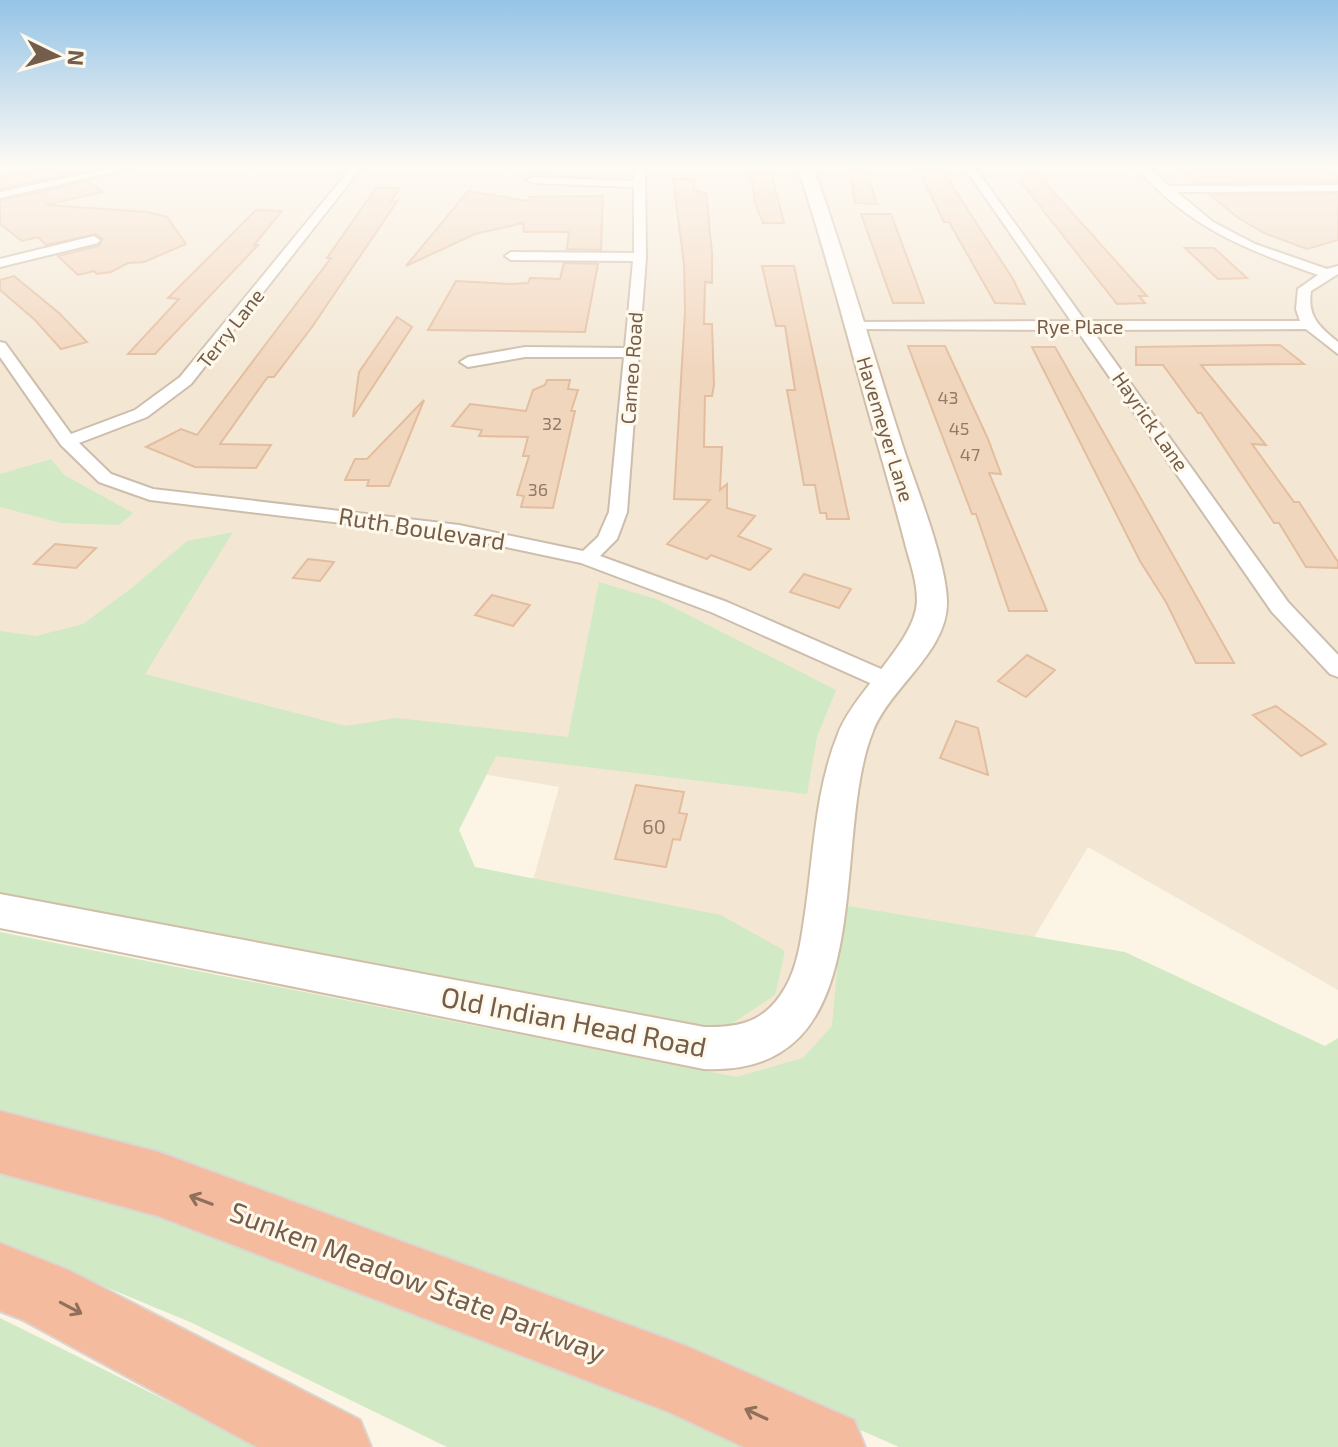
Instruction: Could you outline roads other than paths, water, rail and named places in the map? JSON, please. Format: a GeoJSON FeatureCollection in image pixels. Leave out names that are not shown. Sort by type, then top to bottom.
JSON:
{"type":"FeatureCollection","features":[{"type":"Feature","properties":{"kind":"highway","name":"Sunken Meadow State Parkway"},"geometry":{"type":"LineString","coordinates":[[0,1142],[158,1184],[686,1382],[827,1447]]}},
{"type":"Feature","properties":{"kind":"highway"},"geometry":{"type":"LineString","coordinates":[[0,1277],[44,1294],[333,1447]]}},
{"type":"Feature","properties":{"kind":"street","name":"Terry Lane"},"geometry":{"type":"LineString","coordinates":[[67,441],[123,422],[176,394],[303,236]]}},
{"type":"Feature","properties":{"kind":"street","name":"Cameo Road"},"geometry":{"type":"LineString","coordinates":[[587,558],[607,539],[618,512],[640,236]]}},
{"type":"Feature","properties":{"kind":"street","name":"Havemeyer Lane"},"geometry":{"type":"LineString","coordinates":[[827,236],[911,510],[932,601],[932,614],[922,638],[887,681]]}},
{"type":"Feature","properties":{"kind":"street","name":"Hayrick Lane"},"geometry":{"type":"LineString","coordinates":[[1019,236],[1280,607],[1338,669]]}},
{"type":"Feature","properties":{"kind":"street"},"geometry":{"type":"LineString","coordinates":[[1229,236],[1251,247],[1332,270]]}},
{"type":"Feature","properties":{"kind":"street"},"geometry":{"type":"LineString","coordinates":[[0,263],[94,240]]}},
{"type":"Feature","properties":{"kind":"street"},"geometry":{"type":"LineString","coordinates":[[511,256],[640,257]]}},
{"type":"Feature","properties":{"kind":"street"},"geometry":{"type":"LineString","coordinates":[[1332,270],[1305,289],[1300,305],[1306,325],[1338,349]]}},
{"type":"Feature","properties":{"kind":"street","name":"Rye Place"},"geometry":{"type":"LineString","coordinates":[[854,326],[1306,325]]}},
{"type":"Feature","properties":{"kind":"street","name":"Ruth Boulevard"},"geometry":{"type":"LineString","coordinates":[[0,346],[67,441],[105,478],[150,494],[210,503],[317,511],[459,531],[587,558],[719,607],[887,681]]}},
{"type":"Feature","properties":{"kind":"street"},"geometry":{"type":"LineString","coordinates":[[468,362],[525,352],[632,353]]}},
{"type":"Feature","properties":{"kind":"street","name":"Old Indian Head Road"},"geometry":{"type":"LineString","coordinates":[[0,911],[704,1048],[749,1046],[771,1036],[788,1022],[803,1001],[811,981],[844,765],[856,730],[887,681]]}}]}
